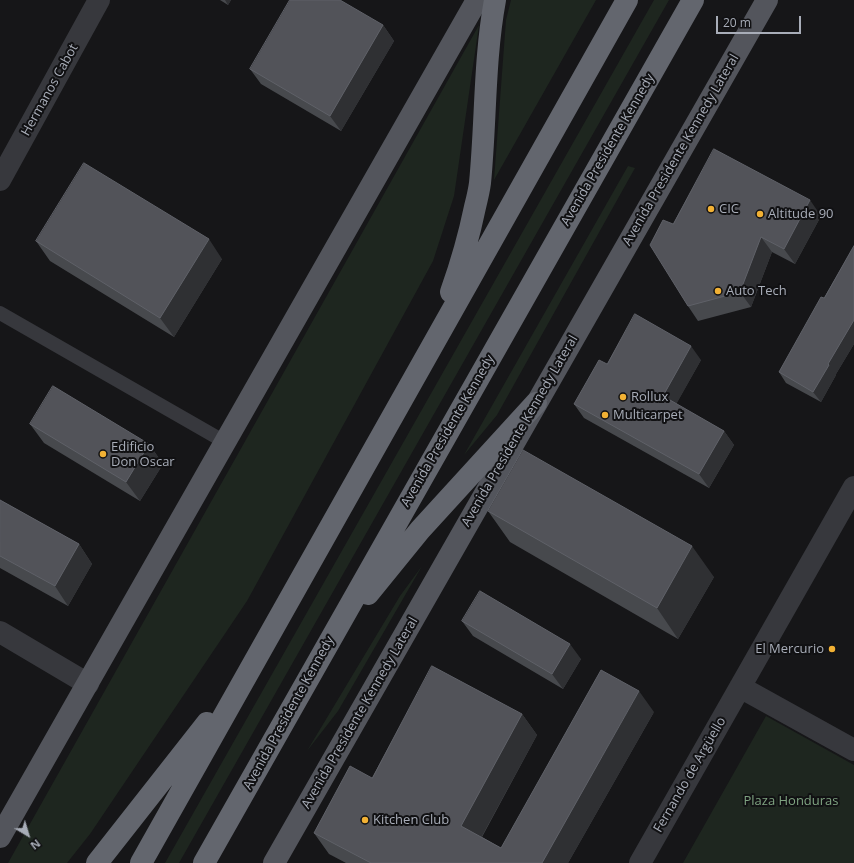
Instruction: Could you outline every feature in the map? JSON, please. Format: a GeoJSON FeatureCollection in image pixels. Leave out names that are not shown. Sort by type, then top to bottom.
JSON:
{"type":"FeatureCollection","features":[{"type":"Feature","properties":{"kind":"highway"},"geometry":{"type":"LineString","coordinates":[[426,358],[461,266],[480,184],[487,73],[495,0]]}},
{"type":"Feature","properties":{"kind":"highway"},"geometry":{"type":"LineString","coordinates":[[141,863],[627,0]]}},
{"type":"Feature","properties":{"kind":"highway","name":"Avenida Presidente Kennedy"},"geometry":{"type":"LineString","coordinates":[[204,863],[693,0]]}},
{"type":"Feature","properties":{"kind":"highway"},"geometry":{"type":"LineString","coordinates":[[326,647],[420,530],[536,403]]}},
{"type":"Feature","properties":{"kind":"highway"},"geometry":{"type":"LineString","coordinates":[[97,863],[249,671]]}},
{"type":"Feature","properties":{"kind":"main road"},"geometry":{"type":"LineString","coordinates":[[0,837],[477,0]]}},
{"type":"Feature","properties":{"kind":"main road","name":"Avenida Presidente Kennedy Lateral"},"geometry":{"type":"LineString","coordinates":[[274,863],[767,0]]}},
{"type":"Feature","properties":{"kind":"street","name":"Hermanos Cabot"},"geometry":{"type":"LineString","coordinates":[[0,180],[99,0]]}},
{"type":"Feature","properties":{"kind":"street","name":"Fernando de Argüello"},"geometry":{"type":"LineString","coordinates":[[640,863],[854,487]]}},
{"type":"Feature","properties":{"kind":"street"},"geometry":{"type":"LineString","coordinates":[[0,632],[88,684]]}},
{"type":"Feature","properties":{"kind":"street"},"geometry":{"type":"LineString","coordinates":[[740,687],[854,750]]}},
{"type":"Feature","properties":{"kind":"lane"},"geometry":{"type":"LineString","coordinates":[[0,312],[225,442]]}},
{"type":"Feature","properties":{"kind":"green space"},"geometry":{"type":"Polygon","coordinates":[[[511,0],[596,0],[494,180],[506,20],[511,0]]]}},
{"type":"Feature","properties":{"kind":"green space"},"geometry":{"type":"Polygon","coordinates":[[[654,0],[669,0],[179,863],[165,863],[654,0]]]}},
{"type":"Feature","properties":{"kind":"green space"},"geometry":{"type":"Polygon","coordinates":[[[479,25],[454,196],[433,261],[247,601],[90,834],[67,863],[8,863],[479,25]]]}},
{"type":"Feature","properties":{"kind":"green space"},"geometry":{"type":"Polygon","coordinates":[[[628,166],[635,168],[497,415],[464,455],[628,166]]]}},
{"type":"Feature","properties":{"kind":"green space"},"geometry":{"type":"Polygon","coordinates":[[[422,566],[338,711],[307,751],[400,596],[422,566]]]}},
{"type":"Feature","properties":{"kind":"green space","name":"Plaza Honduras"},"geometry":{"type":"Polygon","coordinates":[[[766,716],[854,765],[854,863],[683,863],[766,716]]]}},
{"type":"Feature","properties":{"kind":"building"},"geometry":{"type":"Polygon","coordinates":[[[290,0],[340,0],[383,25],[330,116],[250,69],[290,0]]]}},
{"type":"Feature","properties":{"kind":"building"},"geometry":{"type":"Polygon","coordinates":[[[714,149],[810,200],[784,249],[761,237],[740,292],[688,306],[650,245],[663,220],[673,224],[714,149]]]}},
{"type":"Feature","properties":{"kind":"building"},"geometry":{"type":"Polygon","coordinates":[[[84,163],[209,239],[160,318],[36,241],[84,163]]]}},
{"type":"Feature","properties":{"kind":"building"},"geometry":{"type":"Polygon","coordinates":[[[854,246],[854,320],[813,392],[779,372],[821,297],[824,298],[854,246]]]}},
{"type":"Feature","properties":{"kind":"building"},"geometry":{"type":"Polygon","coordinates":[[[635,314],[691,346],[663,396],[724,431],[699,474],[574,404],[599,360],[607,364],[635,314]]]}},
{"type":"Feature","properties":{"kind":"building","name":"Edificio Don Oscar"},"geometry":{"type":"Polygon","coordinates":[[[53,386],[149,444],[126,482],[30,424],[53,386]]]}},
{"type":"Feature","properties":{"kind":"building"},"geometry":{"type":"Polygon","coordinates":[[[523,450],[692,546],[657,608],[488,511],[523,450]]]}},
{"type":"Feature","properties":{"kind":"building"},"geometry":{"type":"Polygon","coordinates":[[[0,500],[79,544],[55,586],[0,556],[0,500]]]}},
{"type":"Feature","properties":{"kind":"building"},"geometry":{"type":"Polygon","coordinates":[[[480,591],[570,644],[552,674],[462,621],[480,591]]]}},
{"type":"Feature","properties":{"kind":"building"},"geometry":{"type":"Polygon","coordinates":[[[432,666],[522,714],[461,826],[501,848],[601,670],[639,691],[542,863],[371,863],[314,833],[350,766],[372,778],[432,666]]]}},
{"type":"Feature","properties":{"kind":"place","name":"CIC"},"geometry":{"type":"Point","coordinates":[711,209]}},
{"type":"Feature","properties":{"kind":"place","name":"Altitude 90"},"geometry":{"type":"Point","coordinates":[760,214]}},
{"type":"Feature","properties":{"kind":"place","name":"Auto Tech"},"geometry":{"type":"Point","coordinates":[718,291]}},
{"type":"Feature","properties":{"kind":"place","name":"Rollux"},"geometry":{"type":"Point","coordinates":[623,397]}},
{"type":"Feature","properties":{"kind":"place","name":"Multicarpet"},"geometry":{"type":"Point","coordinates":[605,415]}},
{"type":"Feature","properties":{"kind":"place","name":"Edificio Don Oscar"},"geometry":{"type":"Point","coordinates":[103,454]}},
{"type":"Feature","properties":{"kind":"place","name":"El Mercurio"},"geometry":{"type":"Point","coordinates":[832,649]}},
{"type":"Feature","properties":{"kind":"place","name":"Kitchen Club"},"geometry":{"type":"Point","coordinates":[365,820]}}]}
